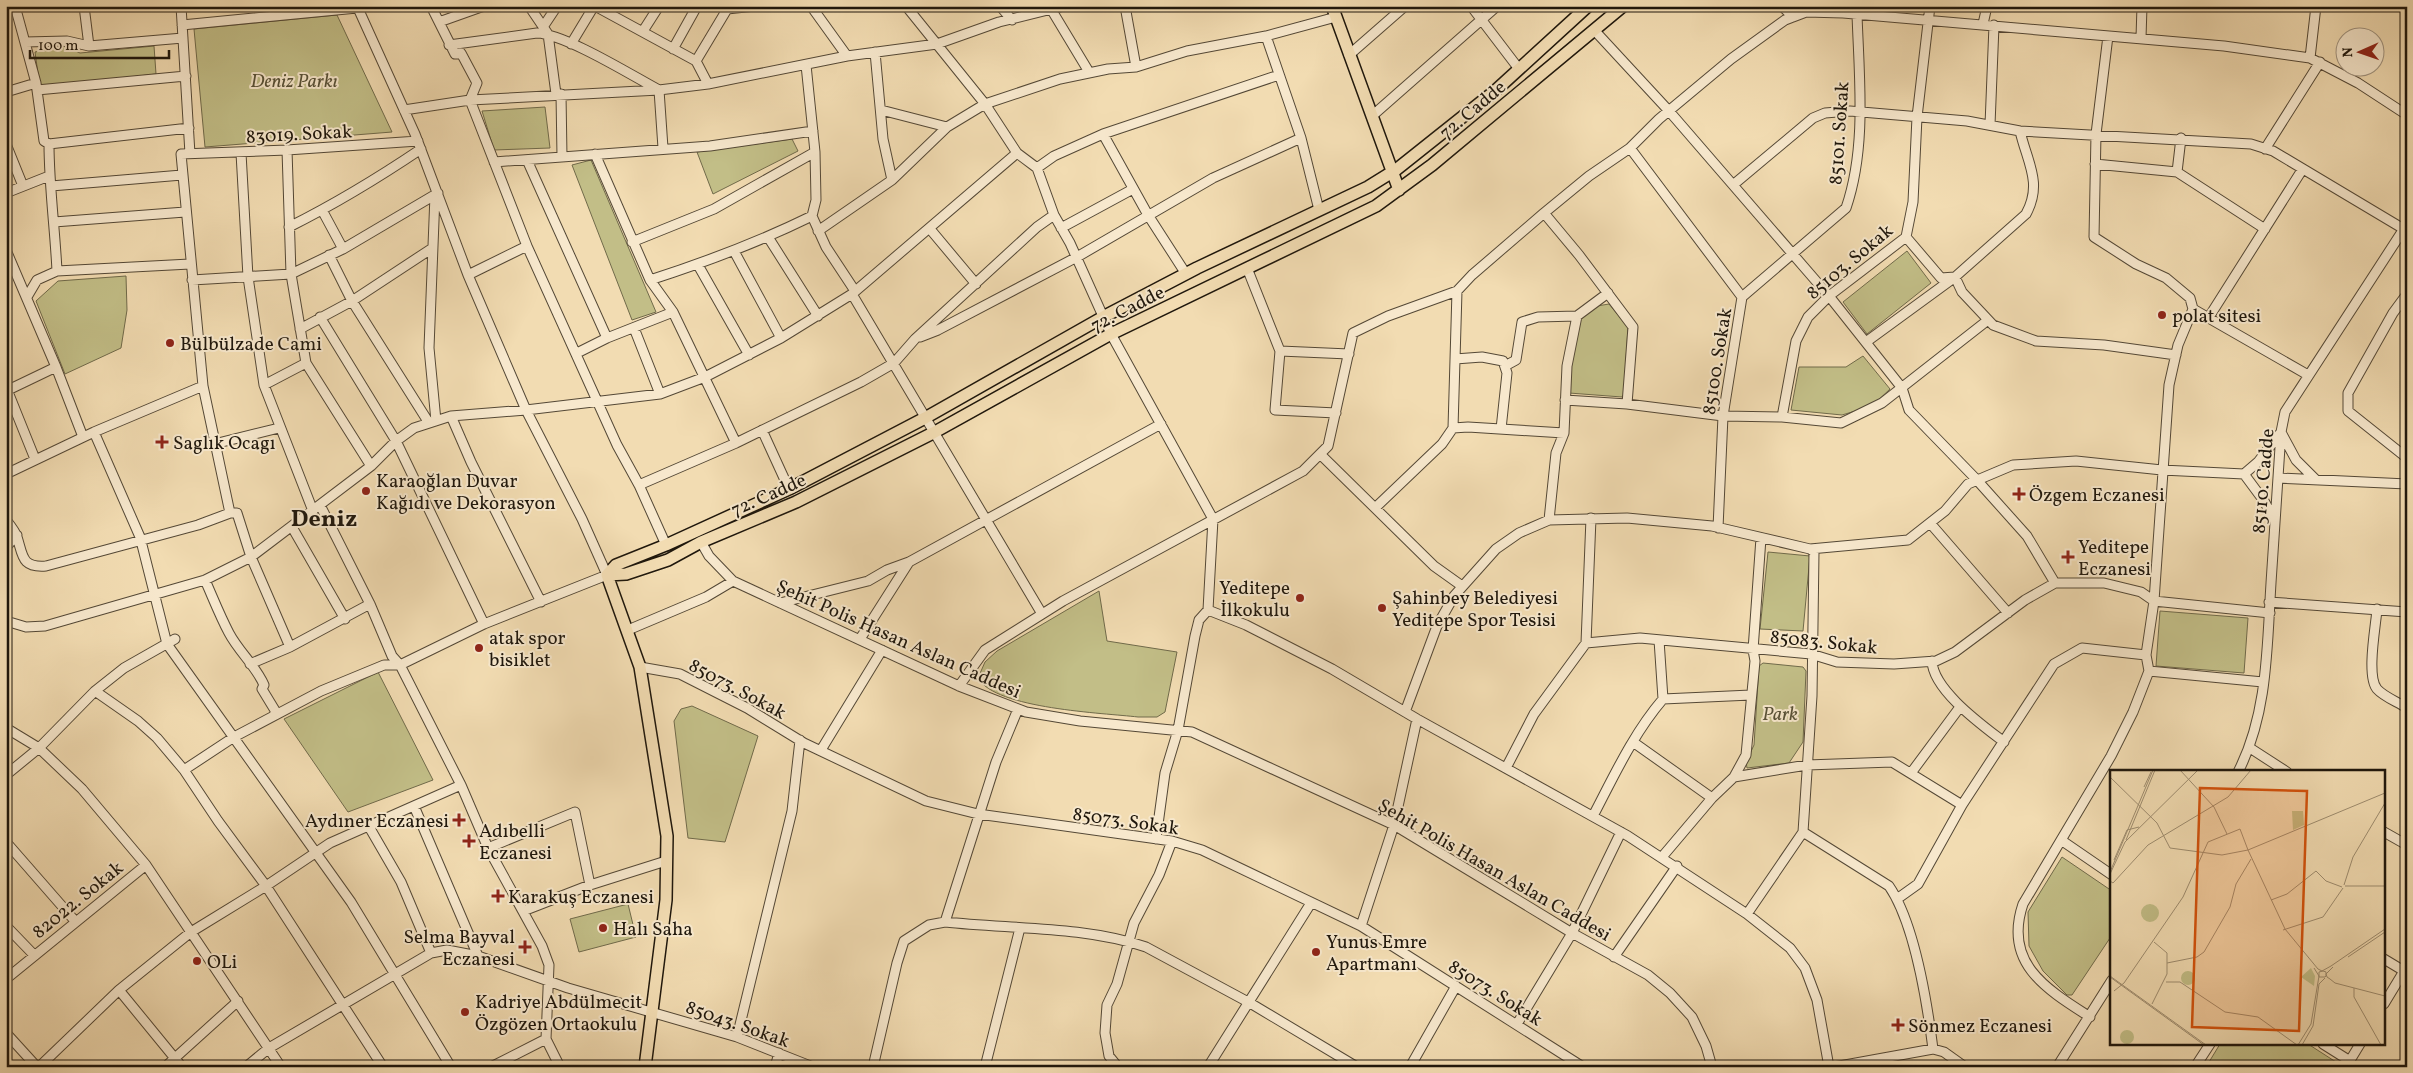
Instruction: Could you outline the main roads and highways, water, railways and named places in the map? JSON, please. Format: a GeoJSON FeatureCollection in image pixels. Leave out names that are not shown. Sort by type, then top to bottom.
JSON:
{"type":"FeatureCollection","features":[{"type":"Feature","properties":{"kind":"main road"},"geometry":{"type":"LineString","coordinates":[[646,1067],[666,900],[667,836],[640,667],[607,575],[616,565],[666,545],[789,489],[925,418],[1105,316],[1186,274],[1368,187],[1392,172],[1495,91],[1588,6]]}},
{"type":"Feature","properties":{"kind":"main road","name":"72. Cadde"},"geometry":{"type":"LineString","coordinates":[[607,575],[626,574],[668,560],[701,542],[796,502],[933,433],[1111,334],[1376,206],[1399,190],[1595,31],[1623,6]]}},
{"type":"Feature","properties":{"kind":"main road"},"geometry":{"type":"LineString","coordinates":[[1334,12],[1399,190]]}},
{"type":"Feature","properties":{"kind":"place","name":"polat sitesi"},"geometry":{"type":"Point","coordinates":[2162,315]}},
{"type":"Feature","properties":{"kind":"place","name":"Bülbülzade Cami"},"geometry":{"type":"Point","coordinates":[170,343]}},
{"type":"Feature","properties":{"kind":"place","name":"Saglık Ocagı"},"geometry":{"type":"Point","coordinates":[162,442]}},
{"type":"Feature","properties":{"kind":"place","name":"Karaoğlan Duvar Kağıdı ve Dekorasyon"},"geometry":{"type":"Point","coordinates":[366,491]}},
{"type":"Feature","properties":{"kind":"place","name":"Özgem Eczanesi"},"geometry":{"type":"Point","coordinates":[2019,494]}},
{"type":"Feature","properties":{"kind":"place","name":"Yeditepe Eczanesi"},"geometry":{"type":"Point","coordinates":[2068,557]}},
{"type":"Feature","properties":{"kind":"place","name":"Yeditepe İlkokulu"},"geometry":{"type":"Point","coordinates":[1300,598]}},
{"type":"Feature","properties":{"kind":"place","name":"Şahinbey Belediyesi Yeditepe Spor Tesisi"},"geometry":{"type":"Point","coordinates":[1382,608]}},
{"type":"Feature","properties":{"kind":"place","name":"atak spor bisiklet"},"geometry":{"type":"Point","coordinates":[479,648]}},
{"type":"Feature","properties":{"kind":"place","name":"Aydıner Eczanesi"},"geometry":{"type":"Point","coordinates":[459,820]}},
{"type":"Feature","properties":{"kind":"place","name":"Adıbelli Eczanesi"},"geometry":{"type":"Point","coordinates":[469,841]}},
{"type":"Feature","properties":{"kind":"place","name":"Karakuş Eczanesi"},"geometry":{"type":"Point","coordinates":[498,896]}},
{"type":"Feature","properties":{"kind":"place","name":"Halı Saha"},"geometry":{"type":"Point","coordinates":[603,928]}},
{"type":"Feature","properties":{"kind":"place","name":"Selma Bayval Eczanesi"},"geometry":{"type":"Point","coordinates":[525,947]}},
{"type":"Feature","properties":{"kind":"place","name":"Yunus Emre Apartmanı"},"geometry":{"type":"Point","coordinates":[1316,952]}},
{"type":"Feature","properties":{"kind":"place","name":"OLi"},"geometry":{"type":"Point","coordinates":[197,961]}},
{"type":"Feature","properties":{"kind":"place","name":"Kadriye Abdülmecit Özgözen Ortaokulu"},"geometry":{"type":"Point","coordinates":[465,1012]}},
{"type":"Feature","properties":{"kind":"place","name":"Sönmez Eczanesi"},"geometry":{"type":"Point","coordinates":[1898,1025]}},
{"type":"Feature","properties":{"kind":"district","name":"Deniz"},"geometry":{"type":"Point","coordinates":[324,518]}},
{"type":"Feature","properties":{"kind":"park label","name":"Deniz Parkı"},"geometry":{"type":"Point","coordinates":[294,80]}},
{"type":"Feature","properties":{"kind":"park label","name":"Park"},"geometry":{"type":"Point","coordinates":[1780,713]}}]}
